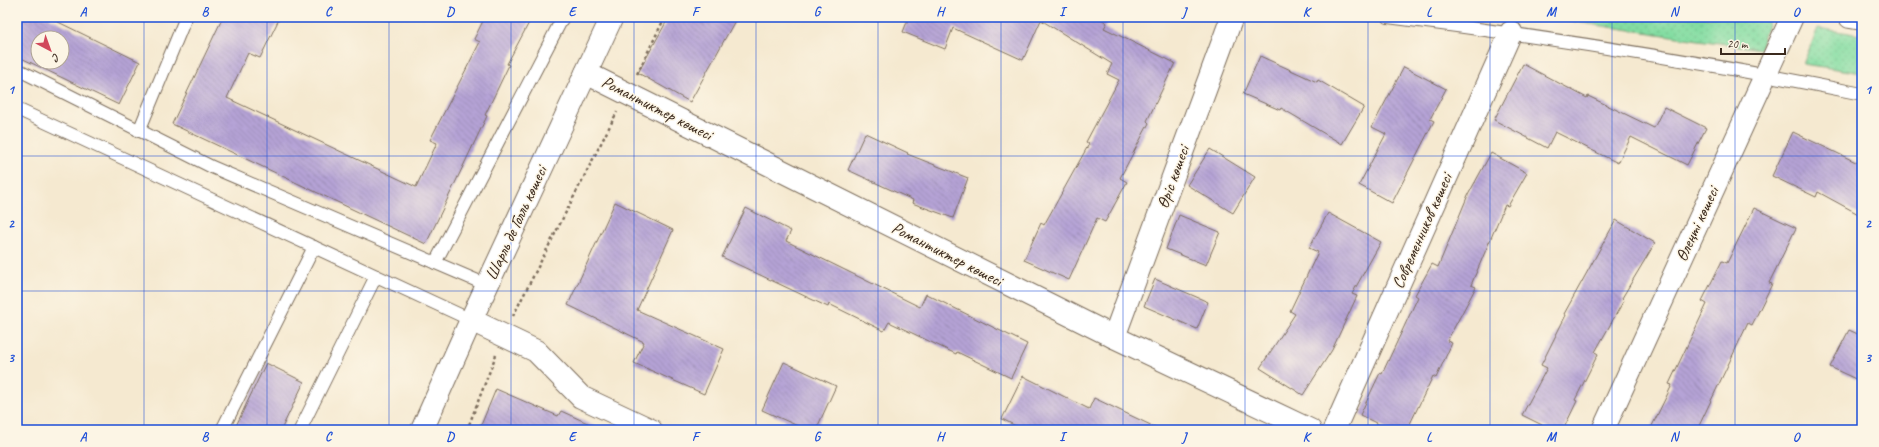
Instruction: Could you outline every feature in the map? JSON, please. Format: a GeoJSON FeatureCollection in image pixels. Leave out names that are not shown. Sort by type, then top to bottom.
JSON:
{"type":"FeatureCollection","features":[{"type":"Feature","properties":{"kind":"street","name":"Шарль де Голль көшесі"},"geometry":{"type":"LineString","coordinates":[[422,430],[470,320],[612,17]]}},
{"type":"Feature","properties":{"kind":"street","name":"Өріс көшесі"},"geometry":{"type":"LineString","coordinates":[[1114,337],[1232,17]]}},
{"type":"Feature","properties":{"kind":"street","name":"Өлеңті көшесі"},"geometry":{"type":"LineString","coordinates":[[1603,430],[1792,17]]}},
{"type":"Feature","properties":{"kind":"street"},"geometry":{"type":"LineString","coordinates":[[1850,17],[1862,19]]}},
{"type":"Feature","properties":{"kind":"street","name":"Современников көшесі"},"geometry":{"type":"LineString","coordinates":[[1334,430],[1511,32]]}},
{"type":"Feature","properties":{"kind":"street","name":"Романтиктер көшесі"},"geometry":{"type":"LineString","coordinates":[[586,73],[1114,337],[1310,430]]}},
{"type":"Feature","properties":{"kind":"street"},"geometry":{"type":"LineString","coordinates":[[470,320],[536,351],[581,397],[651,430]]}},
{"type":"Feature","properties":{"kind":"lane"},"geometry":{"type":"LineString","coordinates":[[139,131],[186,17]]}},
{"type":"Feature","properties":{"kind":"lane"},"geometry":{"type":"LineString","coordinates":[[435,263],[563,17]]}},
{"type":"Feature","properties":{"kind":"lane"},"geometry":{"type":"LineString","coordinates":[[1388,17],[1511,32],[1765,75],[1862,94]]}},
{"type":"Feature","properties":{"kind":"lane"},"geometry":{"type":"LineString","coordinates":[[17,69],[212,167],[487,285]]}},
{"type":"Feature","properties":{"kind":"lane"},"geometry":{"type":"LineString","coordinates":[[17,109],[470,320]]}},
{"type":"Feature","properties":{"kind":"lane"},"geometry":{"type":"LineString","coordinates":[[222,430],[314,247]]}},
{"type":"Feature","properties":{"kind":"lane"},"geometry":{"type":"LineString","coordinates":[[300,430],[376,276]]}},
{"type":"Feature","properties":{"kind":"path"},"geometry":{"type":"LineString","coordinates":[[467,430],[503,335],[666,17]]}},
{"type":"Feature","properties":{"kind":"green space"},"geometry":{"type":"Polygon","coordinates":[[[1541,17],[1763,17],[1770,18],[1760,49],[1541,17]]]}},
{"type":"Feature","properties":{"kind":"green space"},"geometry":{"type":"Polygon","coordinates":[[[1818,28],[1862,35],[1862,73],[1803,64],[1818,28]]]}},
{"type":"Feature","properties":{"kind":"building"},"geometry":{"type":"Polygon","coordinates":[[[17,17],[48,17],[140,62],[119,105],[46,70],[70,70],[70,30],[30,30],[30,62],[17,56],[17,17]]]}},
{"type":"Feature","properties":{"kind":"building"},"geometry":{"type":"Polygon","coordinates":[[[223,17],[280,17],[260,58],[248,53],[227,98],[416,187],[437,143],[430,140],[480,42],[474,39],[485,17],[532,17],[507,64],[509,65],[485,115],[487,116],[426,244],[172,124],[223,17]]]}},
{"type":"Feature","properties":{"kind":"building"},"geometry":{"type":"Polygon","coordinates":[[[669,17],[737,17],[690,102],[638,73],[669,17]]]}},
{"type":"Feature","properties":{"kind":"building"},"geometry":{"type":"Polygon","coordinates":[[[909,17],[1098,17],[1107,23],[1104,28],[1175,63],[1147,121],[1149,123],[1120,178],[1127,182],[1105,222],[1097,218],[1069,280],[1024,260],[1041,223],[1044,225],[1089,144],[1086,142],[1119,80],[1107,74],[1112,64],[1041,20],[1023,60],[953,28],[945,49],[903,32],[909,17]]]}},
{"type":"Feature","properties":{"kind":"building"},"geometry":{"type":"Polygon","coordinates":[[[1260,56],[1317,82],[1318,80],[1364,107],[1342,144],[1281,108],[1280,110],[1243,94],[1260,56]]]}},
{"type":"Feature","properties":{"kind":"building"},"geometry":{"type":"Polygon","coordinates":[[[1523,64],[1587,98],[1588,96],[1654,128],[1664,107],[1706,128],[1687,165],[1631,137],[1618,163],[1555,132],[1547,148],[1494,120],[1523,64]]]}},
{"type":"Feature","properties":{"kind":"building"},"geometry":{"type":"Polygon","coordinates":[[[1404,67],[1446,89],[1430,119],[1434,121],[1392,203],[1359,185],[1386,134],[1372,127],[1404,67]]]}},
{"type":"Feature","properties":{"kind":"building"},"geometry":{"type":"Polygon","coordinates":[[[1793,132],[1862,165],[1862,216],[1818,192],[1816,197],[1772,176],[1793,132]]]}},
{"type":"Feature","properties":{"kind":"building"},"geometry":{"type":"Polygon","coordinates":[[[865,133],[908,153],[907,154],[968,178],[953,218],[912,203],[913,200],[848,170],[865,133]]]}},
{"type":"Feature","properties":{"kind":"building"},"geometry":{"type":"Polygon","coordinates":[[[1210,149],[1255,177],[1233,213],[1187,185],[1210,149]]]}},
{"type":"Feature","properties":{"kind":"building"},"geometry":{"type":"Polygon","coordinates":[[[1491,153],[1527,173],[1508,206],[1505,205],[1471,285],[1476,287],[1447,341],[1452,343],[1436,378],[1433,376],[1407,430],[1390,430],[1360,415],[1380,373],[1382,374],[1418,297],[1415,295],[1432,264],[1438,267],[1468,195],[1491,153]]]}},
{"type":"Feature","properties":{"kind":"building"},"geometry":{"type":"Polygon","coordinates":[[[615,202],[673,230],[637,310],[724,349],[704,394],[634,363],[644,342],[568,305],[615,202]]]}},
{"type":"Feature","properties":{"kind":"building"},"geometry":{"type":"Polygon","coordinates":[[[746,208],[791,231],[786,241],[920,307],[926,294],[1027,344],[1011,378],[889,322],[884,331],[829,304],[828,307],[722,257],[746,208]]]}},
{"type":"Feature","properties":{"kind":"building"},"geometry":{"type":"Polygon","coordinates":[[[1754,208],[1796,228],[1769,283],[1772,284],[1752,325],[1748,323],[1697,430],[1650,430],[1672,385],[1669,384],[1707,304],[1702,301],[1722,261],[1727,263],[1754,208]]]}},
{"type":"Feature","properties":{"kind":"building"},"geometry":{"type":"Polygon","coordinates":[[[1328,213],[1381,242],[1352,294],[1357,296],[1332,350],[1303,395],[1260,368],[1295,314],[1290,311],[1318,252],[1309,248],[1328,213]]]}},
{"type":"Feature","properties":{"kind":"building"},"geometry":{"type":"Polygon","coordinates":[[[1179,215],[1220,232],[1206,265],[1166,249],[1179,215]]]}},
{"type":"Feature","properties":{"kind":"building"},"geometry":{"type":"Polygon","coordinates":[[[1616,220],[1655,243],[1622,298],[1624,300],[1595,352],[1598,354],[1575,400],[1577,401],[1563,430],[1552,430],[1522,415],[1547,368],[1541,365],[1566,315],[1564,314],[1616,220]]]}},
{"type":"Feature","properties":{"kind":"building"},"geometry":{"type":"Polygon","coordinates":[[[1155,279],[1208,302],[1197,329],[1144,306],[1155,279]]]}},
{"type":"Feature","properties":{"kind":"building"},"geometry":{"type":"Polygon","coordinates":[[[1849,330],[1862,336],[1862,382],[1830,367],[1849,330]]]}},
{"type":"Feature","properties":{"kind":"building"},"geometry":{"type":"Polygon","coordinates":[[[784,362],[836,386],[816,430],[807,430],[762,410],[784,362]]]}},
{"type":"Feature","properties":{"kind":"building"},"geometry":{"type":"Polygon","coordinates":[[[266,363],[304,382],[281,430],[234,430],[266,363]]]}},
{"type":"Feature","properties":{"kind":"building"},"geometry":{"type":"Polygon","coordinates":[[[1023,376],[1089,409],[1094,398],[1161,430],[1024,430],[1002,419],[1023,376]]]}},
{"type":"Feature","properties":{"kind":"building"},"geometry":{"type":"Polygon","coordinates":[[[496,389],[558,416],[561,411],[603,430],[479,430],[496,389]]]}}]}
